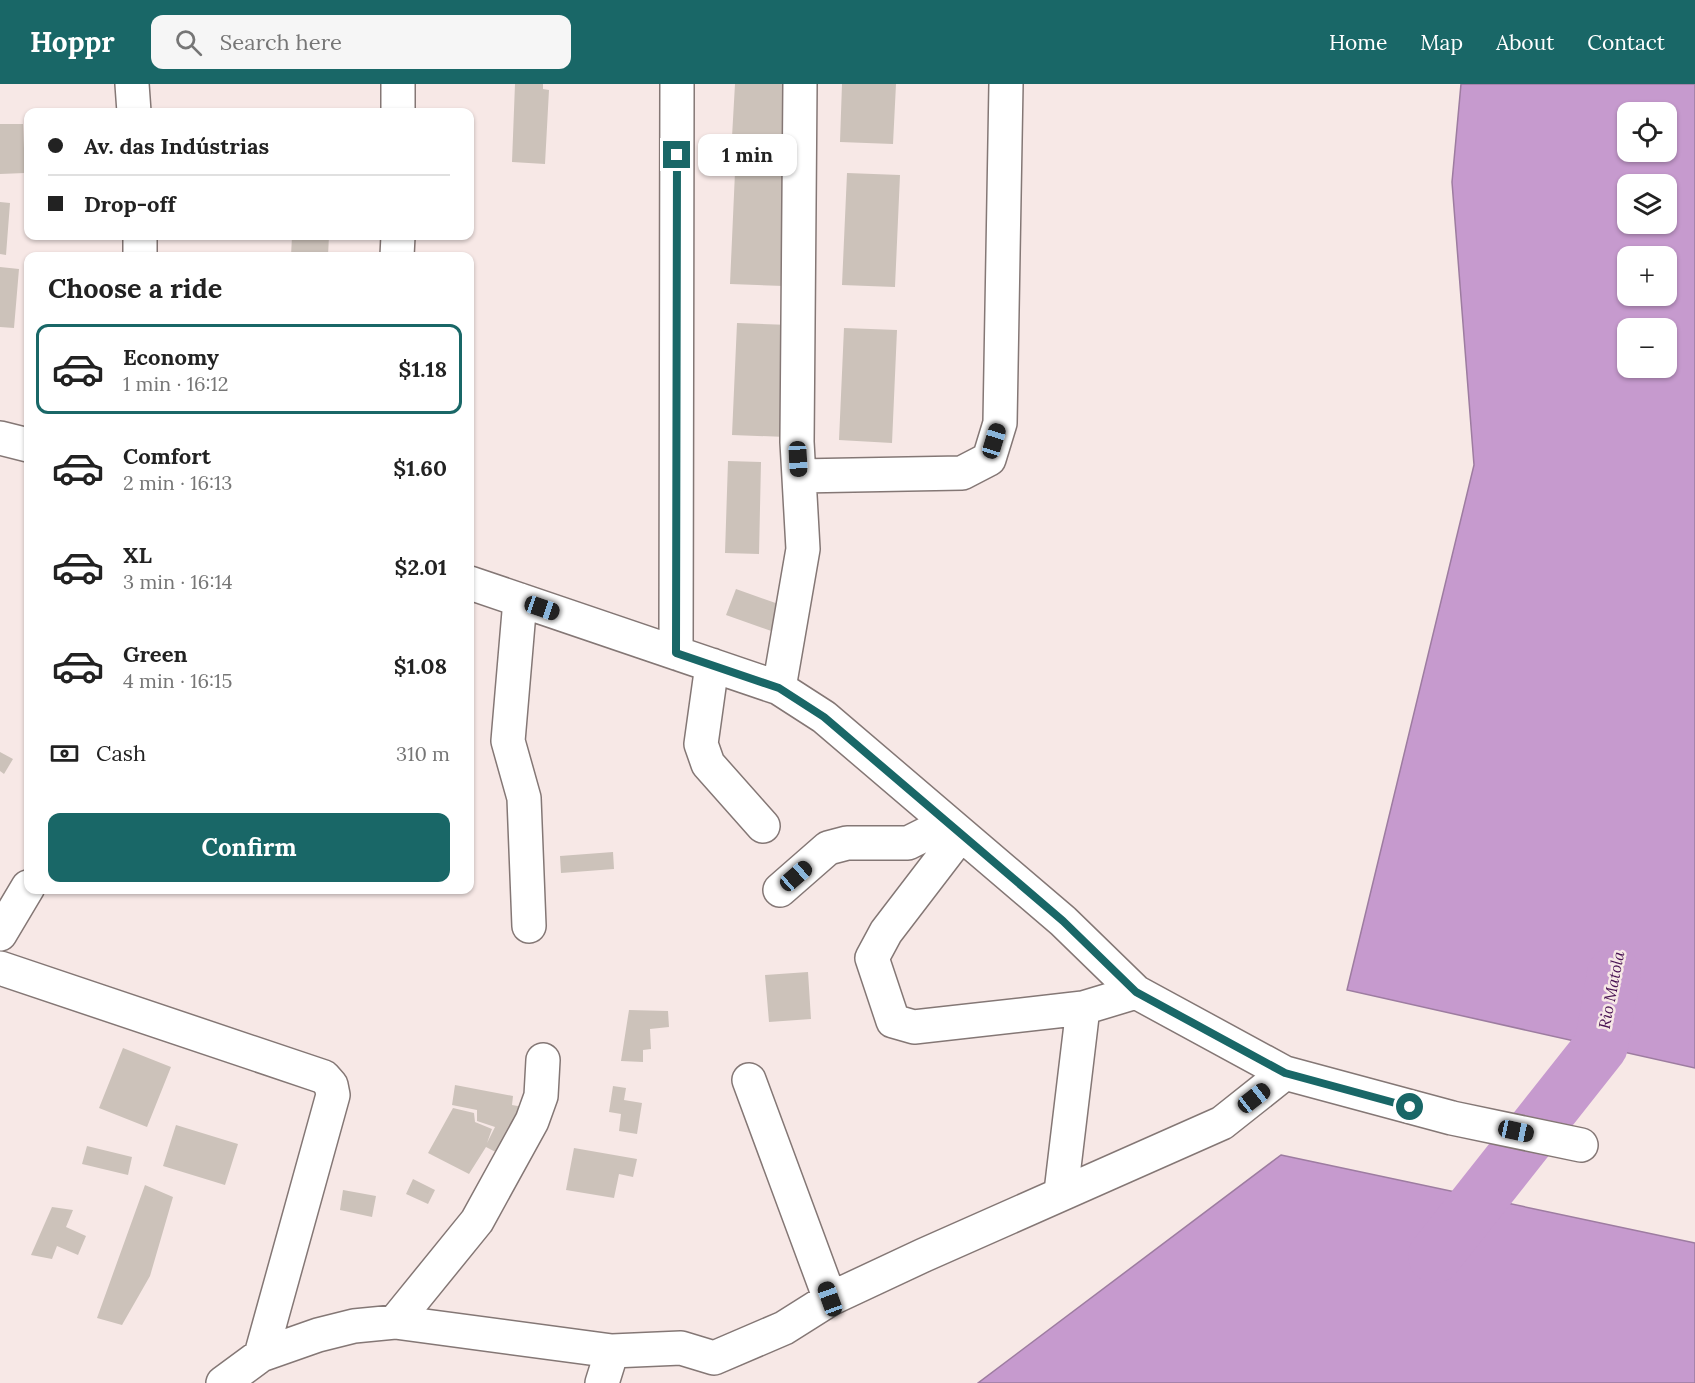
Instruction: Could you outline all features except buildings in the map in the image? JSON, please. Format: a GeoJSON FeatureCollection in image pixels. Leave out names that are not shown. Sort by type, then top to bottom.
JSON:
{"type":"FeatureCollection","features":[{"type":"Feature","properties":{"kind":"street"},"geometry":{"type":"LineString","coordinates":[[132,84],[134,108]]}},
{"type":"Feature","properties":{"kind":"street"},"geometry":{"type":"LineString","coordinates":[[398,84],[398,108]]}},
{"type":"Feature","properties":{"kind":"street"},"geometry":{"type":"LineString","coordinates":[[676,653],[677,84]]}},
{"type":"Feature","properties":{"kind":"street"},"geometry":{"type":"LineString","coordinates":[[779,688],[803,549],[799,476],[797,314],[801,84]]}},
{"type":"Feature","properties":{"kind":"street"},"geometry":{"type":"LineString","coordinates":[[799,476],[963,473],[989,459],[1000,423],[1006,84]]}},
{"type":"Feature","properties":{"kind":"street"},"geometry":{"type":"LineString","coordinates":[[0,438],[24,444]]}},
{"type":"Feature","properties":{"kind":"street"},"geometry":{"type":"LineString","coordinates":[[474,584],[779,688],[824,717],[1063,921],[1136,992],[1285,1073],[1452,1118],[1581,1145]]}},
{"type":"Feature","properties":{"kind":"street"},"geometry":{"type":"LineString","coordinates":[[520,600],[508,741],[524,798],[529,926]]}},
{"type":"Feature","properties":{"kind":"street"},"geometry":{"type":"LineString","coordinates":[[712,665],[701,744],[708,764],[763,826]]}},
{"type":"Feature","properties":{"kind":"street"},"geometry":{"type":"LineString","coordinates":[[780,891],[828,848],[848,843],[908,843],[954,829]]}},
{"type":"Feature","properties":{"kind":"street"},"geometry":{"type":"LineString","coordinates":[[954,829],[886,932],[872,958],[893,1021],[914,1027],[1083,1008],[1136,992]]}},
{"type":"Feature","properties":{"kind":"street"},"geometry":{"type":"LineString","coordinates":[[0,934],[24,894]]}},
{"type":"Feature","properties":{"kind":"street"},"geometry":{"type":"LineString","coordinates":[[0,968],[324,1077],[331,1085],[333,1095],[261,1355]]}},
{"type":"Feature","properties":{"kind":"street"},"geometry":{"type":"LineString","coordinates":[[1061,1192],[1083,1008]]}},
{"type":"Feature","properties":{"kind":"street"},"geometry":{"type":"LineString","coordinates":[[395,1322],[477,1221],[532,1121],[541,1096],[543,1060]]}},
{"type":"Feature","properties":{"kind":"street"},"geometry":{"type":"LineString","coordinates":[[223,1383],[261,1355],[318,1335],[354,1326],[395,1322],[612,1351],[681,1348],[714,1358],[784,1328],[830,1299],[1061,1192],[1222,1123],[1285,1073]]}},
{"type":"Feature","properties":{"kind":"street"},"geometry":{"type":"LineString","coordinates":[[749,1080],[830,1299]]}},
{"type":"Feature","properties":{"kind":"street"},"geometry":{"type":"LineString","coordinates":[[602,1383],[612,1351]]}},
{"type":"Feature","properties":{"kind":"water"},"geometry":{"type":"Polygon","coordinates":[[[1461,84],[1695,84],[1695,1068],[1347,990],[1474,465],[1452,182],[1461,84]]]}},
{"type":"Feature","properties":{"kind":"water"},"geometry":{"type":"Polygon","coordinates":[[[1281,1155],[1695,1243],[1695,1383],[978,1383],[1281,1155]]]}},
{"type":"Feature","properties":{"kind":"waterway","name":"Rio Matola"},"geometry":{"type":"LineString","coordinates":[[1435,1256],[1601,1046],[1614,974]]}},
{"type":"Feature","properties":{"kind":"route"},"geometry":{"type":"LineString","coordinates":[[677,155],[676,653],[779,688],[824,717],[1063,921],[1136,992],[1285,1073],[1410,1107]]}}]}
